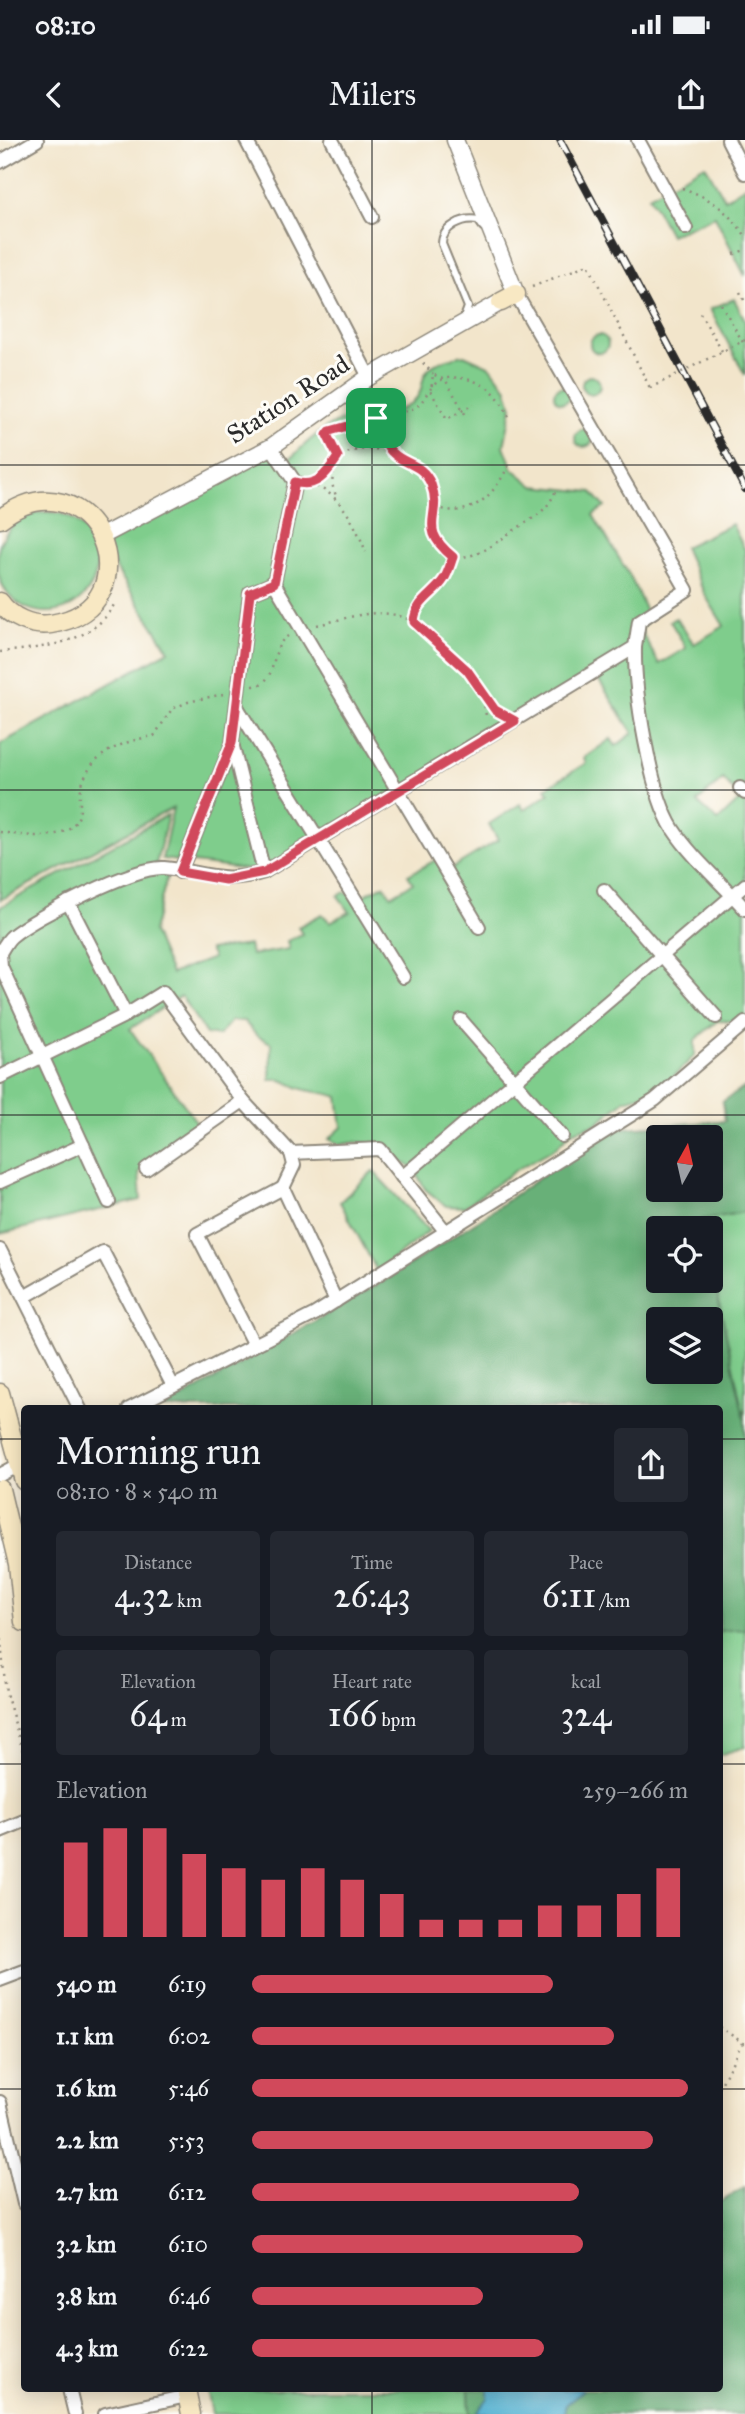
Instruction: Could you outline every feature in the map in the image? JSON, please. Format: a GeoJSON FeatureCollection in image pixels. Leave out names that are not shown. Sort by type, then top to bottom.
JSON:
{"type":"FeatureCollection","features":[{"type":"Feature","properties":{"kind":"main road"},"geometry":{"type":"LineString","coordinates":[[0,520],[16,508],[35,501],[55,501],[74,507],[91,519],[102,536],[108,556],[107,577],[98,596],[84,612],[65,622],[45,625],[24,621],[2,608]]}},
{"type":"Feature","properties":{"kind":"main road"},"geometry":{"type":"LineString","coordinates":[[0,1393],[21,1462]]}},
{"type":"Feature","properties":{"kind":"main road"},"geometry":{"type":"LineString","coordinates":[[0,1489],[18,1564],[21,1593]]}},
{"type":"Feature","properties":{"kind":"main road"},"geometry":{"type":"LineString","coordinates":[[186,2392],[191,2414]]}},
{"type":"Feature","properties":{"kind":"street"},"geometry":{"type":"LineString","coordinates":[[0,162],[37,140]]}},
{"type":"Feature","properties":{"kind":"street"},"geometry":{"type":"LineString","coordinates":[[246,140],[369,377]]}},
{"type":"Feature","properties":{"kind":"street"},"geometry":{"type":"LineString","coordinates":[[332,140],[372,217]]}},
{"type":"Feature","properties":{"kind":"street"},"geometry":{"type":"LineString","coordinates":[[455,140],[508,298],[687,590],[639,621],[635,647],[635,677],[642,722],[664,811],[674,830],[745,909]]}},
{"type":"Feature","properties":{"kind":"street"},"geometry":{"type":"LineString","coordinates":[[638,140],[686,229]]}},
{"type":"Feature","properties":{"kind":"street"},"geometry":{"type":"LineString","coordinates":[[728,140],[745,173]]}},
{"type":"Feature","properties":{"kind":"street","name":"Station Road"},"geometry":{"type":"LineString","coordinates":[[102,536],[271,447],[369,377],[508,298]]}},
{"type":"Feature","properties":{"kind":"street"},"geometry":{"type":"LineString","coordinates":[[271,447],[295,482],[274,583],[479,927]]}},
{"type":"Feature","properties":{"kind":"street"},"geometry":{"type":"LineString","coordinates":[[180,872],[232,743],[250,593],[274,583]]}},
{"type":"Feature","properties":{"kind":"street"},"geometry":{"type":"LineString","coordinates":[[109,1202],[45,1057],[1,967],[0,954],[10,937],[68,902],[148,869],[225,880],[264,872],[400,792],[635,647]]}},
{"type":"Feature","properties":{"kind":"street"},"geometry":{"type":"LineString","coordinates":[[237,707],[403,977]]}},
{"type":"Feature","properties":{"kind":"street"},"geometry":{"type":"LineString","coordinates":[[232,743],[264,872]]}},
{"type":"Feature","properties":{"kind":"street"},"geometry":{"type":"LineString","coordinates":[[402,1177],[745,885]]}},
{"type":"Feature","properties":{"kind":"street"},"geometry":{"type":"LineString","coordinates":[[604,890],[716,1017]]}},
{"type":"Feature","properties":{"kind":"street"},"geometry":{"type":"LineString","coordinates":[[68,902],[126,1015]]}},
{"type":"Feature","properties":{"kind":"street"},"geometry":{"type":"LineString","coordinates":[[0,1077],[126,1015],[163,992],[243,1101],[291,1153],[294,1165],[283,1188],[197,1234],[254,1345]]}},
{"type":"Feature","properties":{"kind":"street"},"geometry":{"type":"LineString","coordinates":[[461,1020],[562,1136]]}},
{"type":"Feature","properties":{"kind":"street"},"geometry":{"type":"LineString","coordinates":[[137,1405],[336,1301],[446,1232],[655,1100],[745,1023]]}},
{"type":"Feature","properties":{"kind":"street"},"geometry":{"type":"LineString","coordinates":[[146,1169],[243,1101]]}},
{"type":"Feature","properties":{"kind":"street"},"geometry":{"type":"LineString","coordinates":[[0,1182],[83,1145]]}},
{"type":"Feature","properties":{"kind":"street"},"geometry":{"type":"LineString","coordinates":[[291,1153],[380,1149],[446,1232]]}},
{"type":"Feature","properties":{"kind":"street"},"geometry":{"type":"LineString","coordinates":[[283,1188],[336,1301]]}},
{"type":"Feature","properties":{"kind":"street"},"geometry":{"type":"LineString","coordinates":[[0,1250],[78,1405]]}},
{"type":"Feature","properties":{"kind":"street"},"geometry":{"type":"LineString","coordinates":[[24,1297],[103,1252],[173,1387]]}},
{"type":"Feature","properties":{"kind":"street"},"geometry":{"type":"LineString","coordinates":[[0,1475],[21,1470]]}},
{"type":"Feature","properties":{"kind":"street"},"geometry":{"type":"LineString","coordinates":[[0,1830],[21,1822]]}},
{"type":"Feature","properties":{"kind":"street"},"geometry":{"type":"LineString","coordinates":[[0,1980],[21,1971]]}},
{"type":"Feature","properties":{"kind":"street"},"geometry":{"type":"LineString","coordinates":[[0,2102],[21,2191]]}},
{"type":"Feature","properties":{"kind":"street"},"geometry":{"type":"LineString","coordinates":[[70,2392],[75,2414]]}},
{"type":"Feature","properties":{"kind":"street"},"geometry":{"type":"LineString","coordinates":[[105,2414],[186,2392]]}},
{"type":"Feature","properties":{"kind":"lane"},"geometry":{"type":"LineString","coordinates":[[456,328],[468,307],[442,243],[442,236],[447,229],[468,219],[478,220],[507,284],[508,298]]}},
{"type":"Feature","properties":{"kind":"path"},"geometry":{"type":"LineString","coordinates":[[665,189],[682,188],[709,198],[735,220],[745,235]]}},
{"type":"Feature","properties":{"kind":"path"},"geometry":{"type":"LineString","coordinates":[[734,254],[745,250]]}},
{"type":"Feature","properties":{"kind":"path"},"geometry":{"type":"LineString","coordinates":[[508,298],[588,264],[650,388],[745,340]]}},
{"type":"Feature","properties":{"kind":"path"},"geometry":{"type":"LineString","coordinates":[[740,292],[745,302]]}},
{"type":"Feature","properties":{"kind":"path"},"geometry":{"type":"LineString","coordinates":[[721,304],[745,346]]}},
{"type":"Feature","properties":{"kind":"path"},"geometry":{"type":"LineString","coordinates":[[700,313],[722,351]]}},
{"type":"Feature","properties":{"kind":"path"},"geometry":{"type":"LineString","coordinates":[[447,419],[431,392],[433,374],[445,379],[464,379],[486,387],[503,404],[509,417]]}},
{"type":"Feature","properties":{"kind":"path"},"geometry":{"type":"LineString","coordinates":[[338,503],[332,484],[337,459],[327,435],[342,426],[416,408],[445,379]]}},
{"type":"Feature","properties":{"kind":"path"},"geometry":{"type":"LineString","coordinates":[[445,379],[464,412]]}},
{"type":"Feature","properties":{"kind":"path"},"geometry":{"type":"LineString","coordinates":[[441,422],[464,412],[474,404]]}},
{"type":"Feature","properties":{"kind":"path"},"geometry":{"type":"LineString","coordinates":[[376,418],[393,453]]}},
{"type":"Feature","properties":{"kind":"path"},"geometry":{"type":"LineString","coordinates":[[310,484],[324,478],[337,459],[350,450],[364,448],[393,453],[416,466],[430,481],[434,507],[430,522],[434,537],[453,557],[468,557],[496,544],[547,508],[556,490]]}},
{"type":"Feature","properties":{"kind":"path"},"geometry":{"type":"LineString","coordinates":[[434,507],[450,511],[472,507],[488,498],[502,480],[510,462]]}},
{"type":"Feature","properties":{"kind":"path"},"geometry":{"type":"LineString","coordinates":[[295,482],[327,489],[355,525],[366,552]]}},
{"type":"Feature","properties":{"kind":"path"},"geometry":{"type":"LineString","coordinates":[[414,622],[420,602],[433,594],[445,578],[453,557]]}},
{"type":"Feature","properties":{"kind":"path"},"geometry":{"type":"LineString","coordinates":[[0,652],[55,645],[80,636],[103,621],[119,595]]}},
{"type":"Feature","properties":{"kind":"path"},"geometry":{"type":"LineString","coordinates":[[0,832],[28,836],[56,833],[73,825],[81,811],[80,795],[85,778],[96,760],[125,740],[155,736],[172,709],[239,688],[260,685],[274,667],[275,653],[282,639],[301,628],[360,613],[386,613],[414,622],[467,670],[495,710],[515,721]]}},
{"type":"Feature","properties":{"kind":"path"},"geometry":{"type":"LineString","coordinates":[[482,694],[487,738]]}},
{"type":"Feature","properties":{"kind":"path"},"geometry":{"type":"LineString","coordinates":[[0,1632],[6,1693],[21,1745]]}},
{"type":"Feature","properties":{"kind":"path"},"geometry":{"type":"LineString","coordinates":[[723,2030],[744,2044],[723,2081]]}},
{"type":"Feature","properties":{"kind":"green space"},"geometry":{"type":"Polygon","coordinates":[[[705,165],[725,199],[745,186],[745,276],[715,216],[670,235],[649,196],[705,165]]]}},
{"type":"Feature","properties":{"kind":"green space"},"geometry":{"type":"Polygon","coordinates":[[[734,299],[745,320],[745,375],[710,309],[734,299]]]}},
{"type":"Feature","properties":{"kind":"green space"},"geometry":{"type":"Polygon","coordinates":[[[599,335],[605,338],[608,344],[605,350],[599,353],[593,350],[590,344],[593,338],[599,335]]]}},
{"type":"Feature","properties":{"kind":"green space"},"geometry":{"type":"Polygon","coordinates":[[[464,355],[491,367],[507,389],[512,408],[504,446],[513,469],[534,486],[592,492],[605,507],[593,515],[631,578],[648,616],[641,631],[659,664],[686,648],[670,621],[676,618],[694,644],[724,626],[705,595],[684,547],[732,524],[745,550],[745,1014],[736,1021],[717,1021],[695,1040],[695,1055],[660,1090],[625,1100],[596,1124],[571,1132],[557,1147],[516,1170],[464,1207],[446,1206],[425,1189],[413,1167],[402,1162],[389,1146],[357,1142],[340,1145],[329,1139],[342,1127],[338,1097],[270,1079],[271,1043],[257,1036],[244,1021],[231,1021],[218,1036],[206,1034],[181,996],[130,1029],[202,1130],[139,1172],[141,1200],[0,1234],[0,907],[168,815],[156,864],[169,869],[153,932],[171,974],[213,958],[209,950],[249,945],[251,955],[289,949],[287,941],[302,934],[298,927],[322,914],[330,922],[350,912],[338,896],[345,892],[361,897],[384,885],[391,896],[413,883],[408,875],[439,858],[447,871],[498,840],[489,824],[520,804],[524,810],[549,793],[546,788],[586,763],[584,758],[611,739],[616,746],[633,733],[594,673],[264,872],[162,859],[173,808],[0,900],[0,744],[169,651],[108,556],[102,536],[271,447],[284,465],[314,437],[335,423],[392,412],[409,405],[417,398],[427,371],[445,360],[464,355]],[[723,779],[697,802],[718,821],[741,799],[723,779]]]}},
{"type":"Feature","properties":{"kind":"green space"},"geometry":{"type":"Polygon","coordinates":[[[591,376],[597,379],[600,385],[597,391],[591,394],[585,391],[582,385],[585,379],[591,376]]]}},
{"type":"Feature","properties":{"kind":"green space"},"geometry":{"type":"Polygon","coordinates":[[[559,387],[565,387],[570,395],[568,401],[559,403],[554,398],[554,392],[559,387]]]}},
{"type":"Feature","properties":{"kind":"green space"},"geometry":{"type":"Polygon","coordinates":[[[584,429],[590,432],[593,438],[590,444],[584,447],[578,444],[575,438],[578,432],[584,429]]]}},
{"type":"Feature","properties":{"kind":"green space"},"geometry":{"type":"Polygon","coordinates":[[[37,513],[57,513],[75,520],[89,534],[96,552],[96,572],[89,590],[75,604],[57,611],[37,611],[19,604],[5,590],[-1,575],[-1,549],[5,534],[19,520],[37,513]]]}},
{"type":"Feature","properties":{"kind":"green space"},"geometry":{"type":"Polygon","coordinates":[[[745,1087],[745,1212],[723,1216],[646,1216],[646,1293],[717,1293],[720,1307],[646,1307],[646,1384],[723,1384],[723,1320],[745,1422],[745,1629],[723,1631],[723,1405],[170,1405],[389,1278],[610,1129],[646,1126],[646,1202],[723,1202],[723,1125],[668,1125],[725,1121],[722,1102],[745,1087]]]}},
{"type":"Feature","properties":{"kind":"green space"},"geometry":{"type":"Polygon","coordinates":[[[373,1171],[429,1231],[377,1271],[340,1202],[373,1171]]]}},
{"type":"Feature","properties":{"kind":"green space"},"geometry":{"type":"Polygon","coordinates":[[[745,1212],[745,1422],[723,1320],[723,1307],[720,1307],[717,1293],[723,1293],[722,1216],[745,1212]]]}},
{"type":"Feature","properties":{"kind":"green space"},"geometry":{"type":"Polygon","coordinates":[[[745,1629],[745,1747],[723,1754],[723,1631],[745,1629]]]}},
{"type":"Feature","properties":{"kind":"green space"},"geometry":{"type":"Polygon","coordinates":[[[745,2187],[745,2414],[470,2414],[469,2392],[723,2392],[723,2201],[745,2187]]]}},
{"type":"Feature","properties":{"kind":"green space"},"geometry":{"type":"Polygon","coordinates":[[[208,2392],[469,2392],[470,2414],[212,2414],[208,2392]]]}},
{"type":"Feature","properties":{"kind":"water"},"geometry":{"type":"Polygon","coordinates":[[[488,2392],[581,2392],[566,2404],[564,2414],[476,2414],[488,2398],[488,2392]]]}},
{"type":"Feature","properties":{"kind":"railway"},"geometry":{"type":"LineString","coordinates":[[560,140],[745,489]]}},
{"type":"Feature","properties":{"kind":"route"},"geometry":{"type":"LineString","coordinates":[[376,418],[393,453],[416,466],[430,481],[434,512],[430,522],[434,537],[453,557],[445,578],[433,594],[420,602],[414,622],[467,670],[495,710],[515,721],[284,863],[246,878],[225,880],[180,872],[232,743],[250,593],[274,583],[295,482],[310,484],[324,478],[338,457],[327,435],[330,431],[376,418]]}}]}
